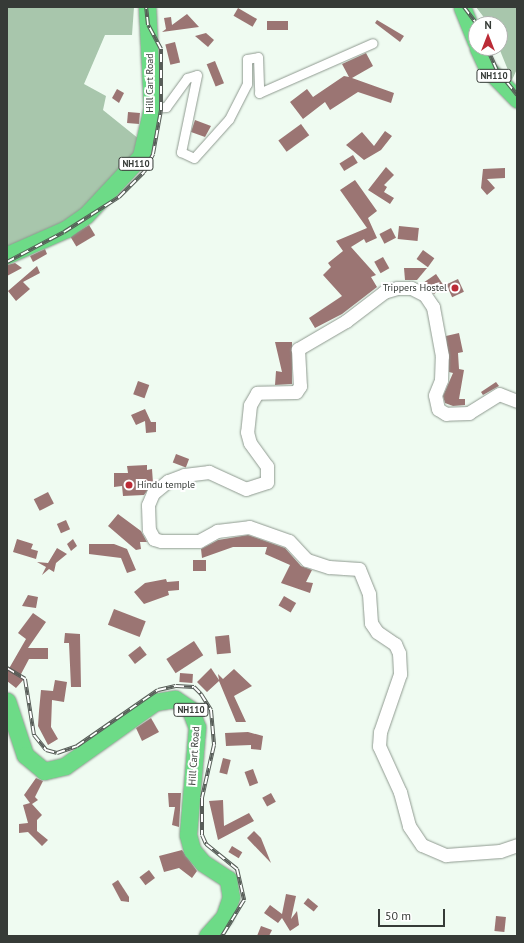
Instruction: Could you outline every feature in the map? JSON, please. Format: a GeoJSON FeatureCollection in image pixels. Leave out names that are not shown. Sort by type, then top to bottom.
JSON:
{"type":"FeatureCollection","features":[{"type":"Feature","properties":{"kind":"highway","name":"Hill Cart Road"},"geometry":{"type":"LineString","coordinates":[[7,255],[66,229],[104,199],[141,156],[152,108],[147,7]]}},
{"type":"Feature","properties":{"kind":"highway"},"geometry":{"type":"LineString","coordinates":[[462,7],[468,22]]}},
{"type":"Feature","properties":{"kind":"highway","name":"NH110"},"geometry":{"type":"LineString","coordinates":[[482,56],[488,69],[517,99]]}},
{"type":"Feature","properties":{"kind":"highway","name":"Hill Cart Road"},"geometry":{"type":"LineString","coordinates":[[7,701],[25,755],[44,771],[65,766],[155,702],[175,700],[190,709],[198,727],[188,835],[192,850],[203,863],[228,879],[231,897],[224,917],[207,936]]}},
{"type":"Feature","properties":{"kind":"main road"},"geometry":{"type":"LineString","coordinates":[[517,401],[499,394],[469,413],[446,414],[438,409],[435,395],[441,380],[442,356],[433,307],[425,295],[411,288],[397,288],[384,292],[346,321],[298,349],[300,386],[296,392],[257,393],[250,405],[247,432],[250,443],[267,466],[270,474],[267,482],[246,489],[209,472],[184,475],[168,481],[153,493],[148,505],[149,530],[154,539],[161,541],[199,540],[217,532],[249,528],[289,541],[307,560],[329,567],[358,569],[369,594],[371,622],[377,632],[395,644],[399,653],[400,674],[380,732],[379,746],[400,792],[412,830],[422,845],[446,855],[500,852],[517,845]]}},
{"type":"Feature","properties":{"kind":"street"},"geometry":{"type":"LineString","coordinates":[[152,108],[166,107],[187,78],[197,75],[181,152],[194,158],[229,119],[247,84],[247,60],[258,56],[259,93],[373,43]]}},
{"type":"Feature","properties":{"kind":"green space"},"geometry":{"type":"Polygon","coordinates":[[[7,7],[134,7],[132,35],[105,35],[84,84],[106,96],[103,110],[139,139],[135,155],[78,214],[7,251],[7,7]]]}},
{"type":"Feature","properties":{"kind":"green space"},"geometry":{"type":"Polygon","coordinates":[[[476,7],[517,7],[517,69],[512,80],[502,56],[508,56],[508,16],[483,16],[476,7]]]}},
{"type":"Feature","properties":{"kind":"building"},"geometry":{"type":"Polygon","coordinates":[[[238,8],[257,19],[253,27],[234,16],[238,8]]]}},
{"type":"Feature","properties":{"kind":"building"},"geometry":{"type":"Polygon","coordinates":[[[187,14],[199,27],[162,32],[166,29],[164,18],[171,17],[172,25],[187,14]]]}},
{"type":"Feature","properties":{"kind":"building"},"geometry":{"type":"Polygon","coordinates":[[[377,20],[404,36],[400,42],[375,23],[377,20]]]}},
{"type":"Feature","properties":{"kind":"building"},"geometry":{"type":"Polygon","coordinates":[[[267,21],[288,21],[288,30],[267,30],[267,21]]]}},
{"type":"Feature","properties":{"kind":"building"},"geometry":{"type":"Polygon","coordinates":[[[206,33],[214,40],[208,47],[195,36],[206,33]]]}},
{"type":"Feature","properties":{"kind":"building"},"geometry":{"type":"Polygon","coordinates":[[[175,42],[180,62],[170,65],[165,44],[175,42]]]}},
{"type":"Feature","properties":{"kind":"building"},"geometry":{"type":"Polygon","coordinates":[[[366,53],[373,66],[352,78],[394,93],[391,103],[358,92],[330,110],[325,102],[303,119],[290,102],[307,89],[313,97],[344,76],[349,77],[342,64],[366,53]]]}},
{"type":"Feature","properties":{"kind":"building"},"geometry":{"type":"Polygon","coordinates":[[[215,61],[224,83],[216,87],[207,64],[215,61]]]}},
{"type":"Feature","properties":{"kind":"building"},"geometry":{"type":"Polygon","coordinates":[[[117,89],[124,93],[119,103],[112,98],[117,89]]]}},
{"type":"Feature","properties":{"kind":"building"},"geometry":{"type":"Polygon","coordinates":[[[128,112],[140,113],[139,124],[127,123],[128,112]]]}},
{"type":"Feature","properties":{"kind":"building"},"geometry":{"type":"Polygon","coordinates":[[[195,120],[211,126],[205,137],[191,132],[195,120]]]}},
{"type":"Feature","properties":{"kind":"building"},"geometry":{"type":"Polygon","coordinates":[[[301,124],[309,135],[287,152],[278,140],[301,124]]]}},
{"type":"Feature","properties":{"kind":"building"},"geometry":{"type":"Polygon","coordinates":[[[385,131],[392,136],[381,150],[364,160],[346,145],[362,132],[374,146],[385,131]]]}},
{"type":"Feature","properties":{"kind":"building"},"geometry":{"type":"Polygon","coordinates":[[[353,155],[358,163],[344,171],[339,163],[353,155]]]}},
{"type":"Feature","properties":{"kind":"building"},"geometry":{"type":"Polygon","coordinates":[[[386,167],[394,175],[384,185],[387,187],[384,192],[394,198],[390,204],[368,190],[386,167]]]}},
{"type":"Feature","properties":{"kind":"building"},"geometry":{"type":"Polygon","coordinates":[[[505,168],[505,178],[487,179],[495,188],[487,195],[481,188],[483,169],[505,168]]]}},
{"type":"Feature","properties":{"kind":"building"},"geometry":{"type":"Polygon","coordinates":[[[355,180],[377,211],[368,218],[377,238],[366,243],[364,239],[351,247],[376,275],[371,277],[377,287],[342,314],[315,328],[309,318],[342,296],[323,275],[331,267],[328,263],[343,251],[336,241],[367,228],[340,190],[355,180]]]}},
{"type":"Feature","properties":{"kind":"building"},"geometry":{"type":"Polygon","coordinates":[[[89,225],[95,235],[76,247],[70,236],[89,225]]]}},
{"type":"Feature","properties":{"kind":"building"},"geometry":{"type":"Polygon","coordinates":[[[399,226],[419,228],[418,241],[398,239],[399,226]]]}},
{"type":"Feature","properties":{"kind":"building"},"geometry":{"type":"Polygon","coordinates":[[[391,228],[396,238],[384,244],[379,234],[391,228]]]}},
{"type":"Feature","properties":{"kind":"building"},"geometry":{"type":"Polygon","coordinates":[[[45,249],[47,254],[33,262],[30,256],[45,249]]]}},
{"type":"Feature","properties":{"kind":"building"},"geometry":{"type":"Polygon","coordinates":[[[423,250],[434,258],[428,267],[417,259],[423,250]]]}},
{"type":"Feature","properties":{"kind":"building"},"geometry":{"type":"Polygon","coordinates":[[[383,257],[389,268],[381,273],[374,262],[383,257]]]}},
{"type":"Feature","properties":{"kind":"building"},"geometry":{"type":"Polygon","coordinates":[[[15,263],[22,268],[7,276],[7,265],[15,263]]]}},
{"type":"Feature","properties":{"kind":"building"},"geometry":{"type":"Polygon","coordinates":[[[37,266],[40,273],[23,282],[30,289],[16,301],[8,291],[37,266]]]}},
{"type":"Feature","properties":{"kind":"building"},"geometry":{"type":"Polygon","coordinates":[[[404,268],[427,268],[417,280],[405,280],[404,268]]]}},
{"type":"Feature","properties":{"kind":"building"},"geometry":{"type":"Polygon","coordinates":[[[436,274],[444,286],[434,294],[423,283],[436,274]]]}},
{"type":"Feature","properties":{"kind":"building","name":"Trippers Hostel"},"geometry":{"type":"Polygon","coordinates":[[[458,279],[464,292],[452,297],[446,284],[458,279]]]}},
{"type":"Feature","properties":{"kind":"building"},"geometry":{"type":"Polygon","coordinates":[[[459,333],[463,352],[458,353],[459,369],[464,370],[459,399],[465,399],[465,405],[453,406],[445,403],[443,396],[453,373],[449,372],[446,336],[459,333]]]}},
{"type":"Feature","properties":{"kind":"building"},"geometry":{"type":"Polygon","coordinates":[[[275,342],[292,342],[292,384],[275,385],[276,371],[282,372],[275,342]]]}},
{"type":"Feature","properties":{"kind":"building"},"geometry":{"type":"Polygon","coordinates":[[[138,381],[149,385],[144,398],[133,394],[138,381]]]}},
{"type":"Feature","properties":{"kind":"building"},"geometry":{"type":"Polygon","coordinates":[[[496,382],[499,386],[483,395],[481,392],[496,382]]]}},
{"type":"Feature","properties":{"kind":"building"},"geometry":{"type":"Polygon","coordinates":[[[145,409],[151,422],[156,422],[156,432],[146,433],[145,421],[136,425],[131,415],[145,409]]]}},
{"type":"Feature","properties":{"kind":"building"},"geometry":{"type":"Polygon","coordinates":[[[176,454],[189,459],[186,467],[173,462],[176,454]]]}},
{"type":"Feature","properties":{"kind":"building"},"geometry":{"type":"Polygon","coordinates":[[[147,465],[147,470],[152,469],[153,483],[144,495],[123,496],[122,486],[114,487],[114,473],[128,473],[127,466],[147,465]]]}},
{"type":"Feature","properties":{"kind":"building"},"geometry":{"type":"Polygon","coordinates":[[[48,492],[54,504],[40,511],[34,499],[48,492]]]}},
{"type":"Feature","properties":{"kind":"building"},"geometry":{"type":"Polygon","coordinates":[[[118,514],[141,531],[147,542],[140,542],[141,549],[136,550],[108,526],[118,514]]]}},
{"type":"Feature","properties":{"kind":"building"},"geometry":{"type":"Polygon","coordinates":[[[66,520],[70,529],[61,533],[57,524],[66,520]]]}},
{"type":"Feature","properties":{"kind":"building"},"geometry":{"type":"Polygon","coordinates":[[[248,535],[285,548],[301,566],[312,570],[306,582],[313,583],[310,593],[281,583],[290,565],[265,554],[267,547],[233,547],[202,558],[201,549],[218,540],[248,535]]]}},
{"type":"Feature","properties":{"kind":"building"},"geometry":{"type":"Polygon","coordinates":[[[17,539],[33,544],[31,549],[38,551],[36,559],[13,552],[17,539]]]}},
{"type":"Feature","properties":{"kind":"building"},"geometry":{"type":"Polygon","coordinates":[[[73,539],[77,546],[71,551],[67,544],[73,539]]]}},
{"type":"Feature","properties":{"kind":"building"},"geometry":{"type":"Polygon","coordinates":[[[89,544],[114,544],[127,549],[136,570],[127,573],[121,558],[89,554],[89,544]]]}},
{"type":"Feature","properties":{"kind":"building"},"geometry":{"type":"Polygon","coordinates":[[[57,548],[67,554],[56,563],[54,572],[49,569],[42,575],[46,567],[37,562],[48,563],[57,548]]]}},
{"type":"Feature","properties":{"kind":"building"},"geometry":{"type":"Polygon","coordinates":[[[193,560],[206,560],[206,571],[193,571],[193,560]]]}},
{"type":"Feature","properties":{"kind":"building"},"geometry":{"type":"Polygon","coordinates":[[[166,579],[167,582],[179,581],[179,590],[168,591],[169,595],[144,604],[134,592],[145,583],[166,579]]]}},
{"type":"Feature","properties":{"kind":"building"},"geometry":{"type":"Polygon","coordinates":[[[28,595],[38,597],[36,608],[22,606],[28,595]]]}},
{"type":"Feature","properties":{"kind":"building"},"geometry":{"type":"Polygon","coordinates":[[[284,596],[296,603],[291,613],[278,606],[284,596]]]}},
{"type":"Feature","properties":{"kind":"building"},"geometry":{"type":"Polygon","coordinates":[[[114,609],[146,621],[140,637],[108,625],[114,609]]]}},
{"type":"Feature","properties":{"kind":"building"},"geometry":{"type":"Polygon","coordinates":[[[33,613],[46,622],[28,648],[48,648],[48,659],[29,659],[20,676],[24,679],[16,688],[7,681],[7,672],[26,639],[18,633],[33,613]]]}},
{"type":"Feature","properties":{"kind":"building"},"geometry":{"type":"Polygon","coordinates":[[[65,633],[80,634],[81,687],[71,687],[69,643],[64,643],[65,633]]]}},
{"type":"Feature","properties":{"kind":"building"},"geometry":{"type":"Polygon","coordinates":[[[229,635],[231,653],[217,654],[215,636],[229,635]]]}},
{"type":"Feature","properties":{"kind":"building"},"geometry":{"type":"Polygon","coordinates":[[[194,641],[203,655],[176,673],[166,659],[194,641]]]}},
{"type":"Feature","properties":{"kind":"building"},"geometry":{"type":"Polygon","coordinates":[[[140,646],[147,655],[135,664],[128,655],[140,646]]]}},
{"type":"Feature","properties":{"kind":"building"},"geometry":{"type":"Polygon","coordinates":[[[211,668],[219,680],[218,674],[223,679],[234,669],[252,686],[234,696],[246,722],[236,722],[219,681],[207,692],[197,682],[211,668]]]}},
{"type":"Feature","properties":{"kind":"building"},"geometry":{"type":"Polygon","coordinates":[[[180,673],[193,674],[192,683],[179,682],[180,673]]]}},
{"type":"Feature","properties":{"kind":"building"},"geometry":{"type":"Polygon","coordinates":[[[55,680],[67,682],[64,702],[52,700],[51,727],[58,739],[48,745],[38,726],[41,690],[53,691],[55,680]]]}},
{"type":"Feature","properties":{"kind":"building"},"geometry":{"type":"Polygon","coordinates":[[[151,718],[159,732],[142,741],[136,728],[151,718]]]}},
{"type":"Feature","properties":{"kind":"building"},"geometry":{"type":"Polygon","coordinates":[[[248,732],[263,736],[261,750],[251,749],[251,745],[226,746],[225,733],[248,732]]]}},
{"type":"Feature","properties":{"kind":"building"},"geometry":{"type":"Polygon","coordinates":[[[223,758],[231,760],[227,774],[219,773],[223,758]]]}},
{"type":"Feature","properties":{"kind":"building"},"geometry":{"type":"Polygon","coordinates":[[[253,769],[258,783],[250,786],[245,772],[253,769]]]}},
{"type":"Feature","properties":{"kind":"building"},"geometry":{"type":"Polygon","coordinates":[[[36,778],[43,781],[35,797],[38,800],[32,804],[42,815],[37,820],[37,831],[48,840],[42,846],[28,832],[19,833],[19,824],[28,823],[23,805],[30,803],[24,795],[36,778]]]}},
{"type":"Feature","properties":{"kind":"building"},"geometry":{"type":"Polygon","coordinates":[[[168,793],[181,793],[179,827],[172,825],[175,807],[169,807],[168,793]]]}},
{"type":"Feature","properties":{"kind":"building"},"geometry":{"type":"Polygon","coordinates":[[[271,793],[276,802],[267,807],[262,798],[271,793]]]}},
{"type":"Feature","properties":{"kind":"building"},"geometry":{"type":"Polygon","coordinates":[[[223,800],[224,826],[249,813],[254,821],[218,840],[209,801],[223,800]]]}},
{"type":"Feature","properties":{"kind":"building"},"geometry":{"type":"Polygon","coordinates":[[[254,831],[261,838],[271,863],[247,838],[254,831]]]}},
{"type":"Feature","properties":{"kind":"building"},"geometry":{"type":"Polygon","coordinates":[[[232,846],[242,852],[239,858],[228,852],[232,846]]]}},
{"type":"Feature","properties":{"kind":"building"},"geometry":{"type":"Polygon","coordinates":[[[182,850],[197,871],[192,878],[179,868],[164,872],[159,856],[182,850]]]}},
{"type":"Feature","properties":{"kind":"building"},"geometry":{"type":"Polygon","coordinates":[[[149,870],[155,878],[145,885],[139,877],[149,870]]]}},
{"type":"Feature","properties":{"kind":"building"},"geometry":{"type":"Polygon","coordinates":[[[118,880],[129,897],[129,902],[121,901],[112,884],[118,880]]]}},
{"type":"Feature","properties":{"kind":"building"},"geometry":{"type":"Polygon","coordinates":[[[286,894],[296,896],[291,919],[297,911],[299,925],[290,931],[282,918],[278,923],[264,913],[270,905],[282,914],[286,894]]]}},
{"type":"Feature","properties":{"kind":"building"},"geometry":{"type":"Polygon","coordinates":[[[308,898],[318,906],[314,912],[304,903],[308,898]]]}},
{"type":"Feature","properties":{"kind":"building"},"geometry":{"type":"Polygon","coordinates":[[[496,916],[506,917],[504,932],[494,931],[496,916]]]}},
{"type":"Feature","properties":{"kind":"building"},"geometry":{"type":"Polygon","coordinates":[[[261,926],[272,930],[269,936],[257,936],[261,926]]]}},
{"type":"Feature","properties":{"kind":"railway"},"geometry":{"type":"LineString","coordinates":[[7,262],[64,232],[119,197],[144,172],[153,154],[161,110],[161,49],[148,25],[146,7]]}},
{"type":"Feature","properties":{"kind":"railway"},"geometry":{"type":"LineString","coordinates":[[464,7],[471,16]]}},
{"type":"Feature","properties":{"kind":"railway"},"geometry":{"type":"LineString","coordinates":[[491,56],[497,70],[517,95]]}},
{"type":"Feature","properties":{"kind":"railway"},"geometry":{"type":"LineString","coordinates":[[7,668],[25,679],[34,735],[46,750],[57,753],[77,746],[158,690],[176,686],[194,687],[201,694],[211,710],[214,745],[202,798],[202,835],[206,844],[237,869],[244,900],[222,936]]}},
{"type":"Feature","properties":{"kind":"place","name":"Trippers Hostel"},"geometry":{"type":"Point","coordinates":[455,288]}},
{"type":"Feature","properties":{"kind":"place","name":"Hindu temple"},"geometry":{"type":"Point","coordinates":[129,485]}}]}
